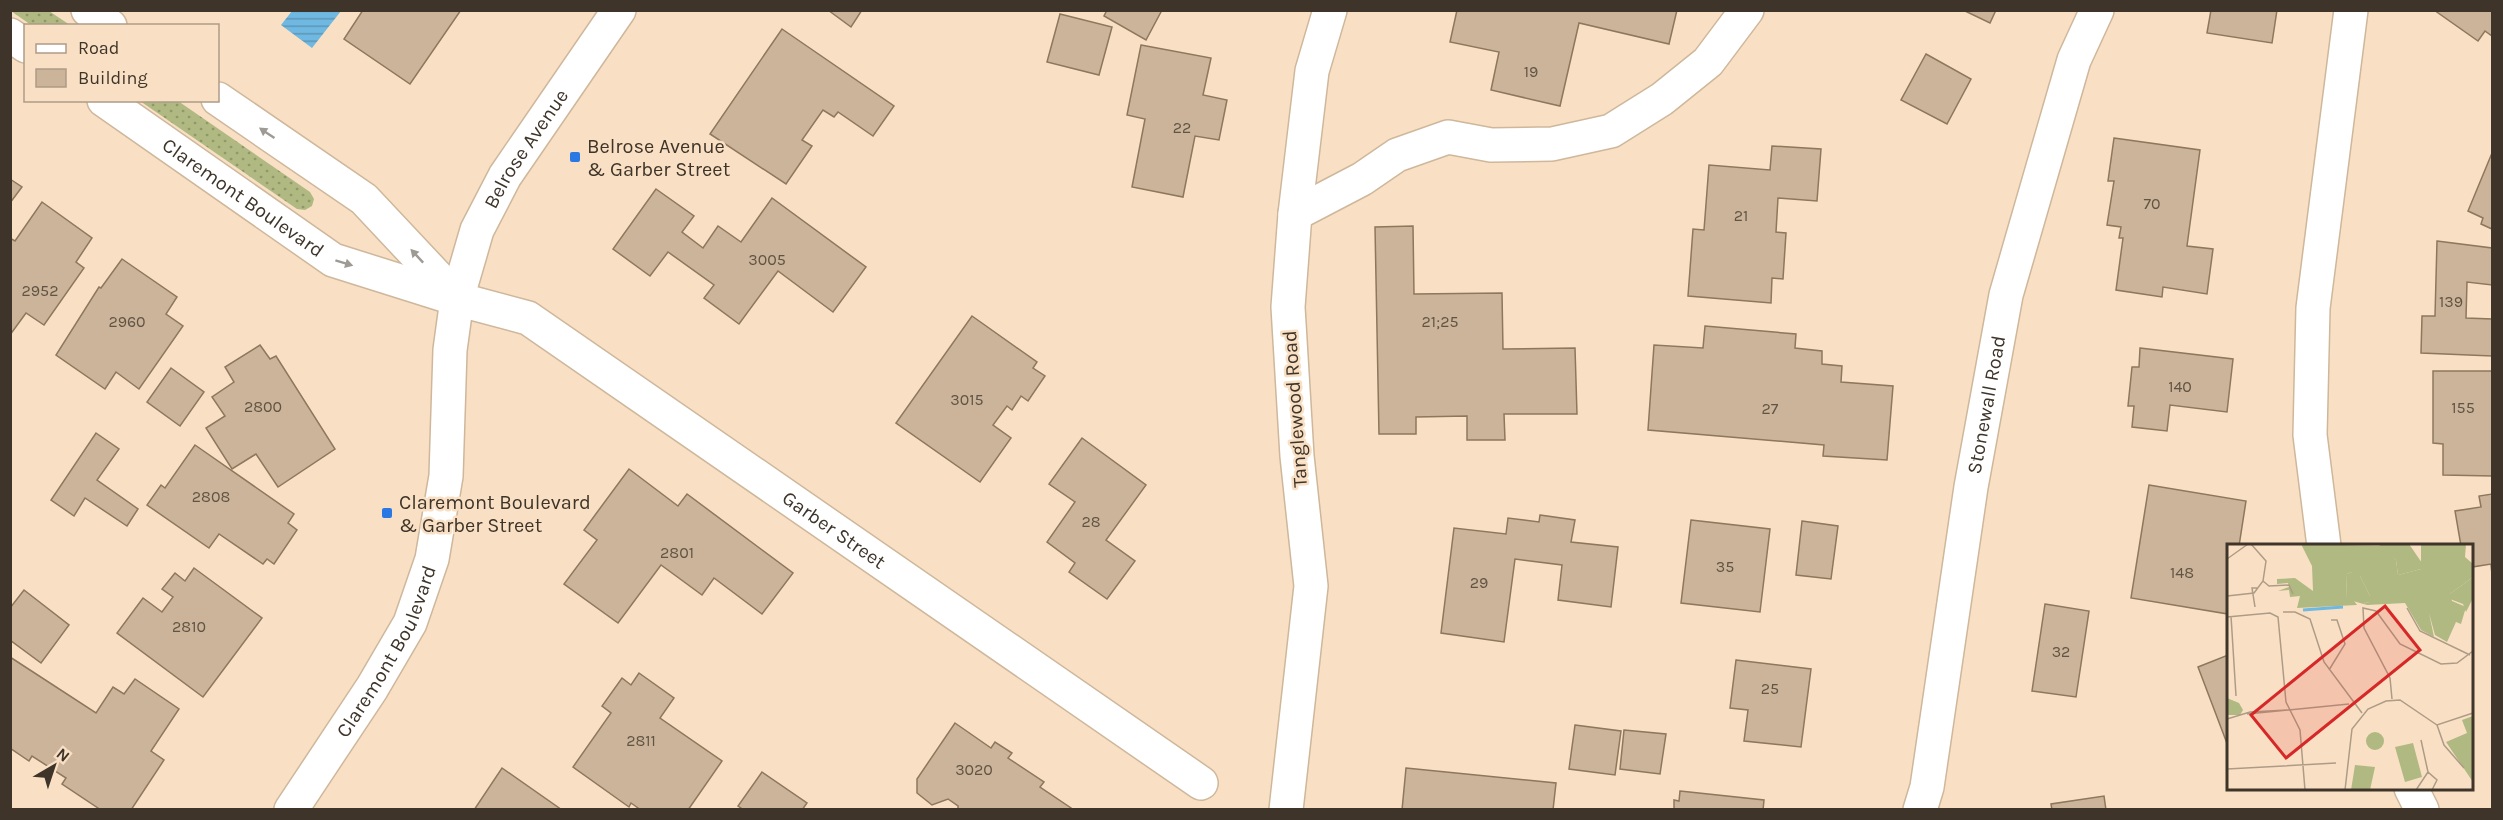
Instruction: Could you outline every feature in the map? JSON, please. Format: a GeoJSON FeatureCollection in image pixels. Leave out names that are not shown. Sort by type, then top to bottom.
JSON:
{"type":"FeatureCollection","features":[{"type":"Feature","properties":{"kind":"street"},"geometry":{"type":"LineString","coordinates":[[88,10],[107,24]]}},
{"type":"Feature","properties":{"kind":"street","name":"Belrose Avenue"},"geometry":{"type":"LineString","coordinates":[[457,299],[477,230],[504,176],[619,10]]}},
{"type":"Feature","properties":{"kind":"street","name":"Tanglewood Road"},"geometry":{"type":"LineString","coordinates":[[1286,810],[1311,586],[1297,456],[1288,307],[1295,214],[1312,71],[1330,10]]}},
{"type":"Feature","properties":{"kind":"street"},"geometry":{"type":"LineString","coordinates":[[1295,214],[1362,179],[1397,155],[1448,137],[1491,145],[1552,144],[1611,131],[1662,99],[1708,62],[1747,10]]}},
{"type":"Feature","properties":{"kind":"street","name":"Stonewall Road"},"geometry":{"type":"LineString","coordinates":[[1920,810],[1927,787],[1971,487],[2006,295],[2074,60],[2097,10]]}},
{"type":"Feature","properties":{"kind":"street"},"geometry":{"type":"LineString","coordinates":[[2324,544],[2310,435],[2313,308],[2351,10]]}},
{"type":"Feature","properties":{"kind":"street"},"geometry":{"type":"LineString","coordinates":[[10,35],[24,45]]}},
{"type":"Feature","properties":{"kind":"street"},"geometry":{"type":"LineString","coordinates":[[219,100],[364,199],[457,299]]}},
{"type":"Feature","properties":{"kind":"street","name":"Claremont Boulevard"},"geometry":{"type":"LineString","coordinates":[[107,102],[333,260],[457,299],[450,350],[446,476],[432,559],[410,623],[372,688],[291,810]]}},
{"type":"Feature","properties":{"kind":"street","name":"Garber Street"},"geometry":{"type":"LineString","coordinates":[[457,299],[528,318],[1201,783]]}},
{"type":"Feature","properties":{"kind":"street"},"geometry":{"type":"LineString","coordinates":[[2412,790],[2422,810]]}},
{"type":"Feature","properties":{"kind":"green space"},"geometry":{"type":"Polygon","coordinates":[[[11,11],[49,11],[68,24],[30,24],[11,11]]]}},
{"type":"Feature","properties":{"kind":"green space"},"geometry":{"type":"Polygon","coordinates":[[[141,102],[179,102],[310,192],[314,199],[312,206],[305,210],[297,209],[141,102]]]}},
{"type":"Feature","properties":{"kind":"water"},"geometry":{"type":"Polygon","coordinates":[[[292,11],[341,11],[312,48],[281,25],[292,11]]]}},
{"type":"Feature","properties":{"kind":"building"},"geometry":{"type":"Polygon","coordinates":[[[363,10],[461,10],[410,84],[344,39],[363,10]]]}},
{"type":"Feature","properties":{"kind":"building"},"geometry":{"type":"Polygon","coordinates":[[[828,10],[862,10],[851,27],[828,10]]]}},
{"type":"Feature","properties":{"kind":"building"},"geometry":{"type":"Polygon","coordinates":[[[1107,10],[1162,10],[1146,40],[1104,16],[1107,10]]]}},
{"type":"Feature","properties":{"kind":"building"},"geometry":{"type":"Polygon","coordinates":[[[1457,10],[1677,10],[1669,44],[1579,23],[1560,106],[1491,90],[1499,52],[1450,42],[1457,10]]]}},
{"type":"Feature","properties":{"kind":"building"},"geometry":{"type":"Polygon","coordinates":[[[1963,10],[1996,10],[1990,23],[1963,10]]]}},
{"type":"Feature","properties":{"kind":"building"},"geometry":{"type":"Polygon","coordinates":[[[2211,10],[2277,10],[2272,43],[2207,33],[2211,10]]]}},
{"type":"Feature","properties":{"kind":"building"},"geometry":{"type":"Polygon","coordinates":[[[2434,10],[2492,10],[2492,36],[2485,31],[2478,41],[2434,10]]]}},
{"type":"Feature","properties":{"kind":"building"},"geometry":{"type":"Polygon","coordinates":[[[1060,14],[1112,27],[1099,75],[1047,62],[1060,14]]]}},
{"type":"Feature","properties":{"kind":"building"},"geometry":{"type":"Polygon","coordinates":[[[782,29],[894,106],[873,136],[838,112],[834,117],[823,110],[802,140],[812,146],[786,184],[710,134],[782,29]]]}},
{"type":"Feature","properties":{"kind":"building"},"geometry":{"type":"Polygon","coordinates":[[[1141,45],[1211,58],[1203,95],[1227,100],[1219,140],[1195,136],[1183,197],[1132,187],[1145,119],[1127,115],[1141,45]]]}},
{"type":"Feature","properties":{"kind":"building"},"geometry":{"type":"Polygon","coordinates":[[[1926,54],[1971,79],[1947,124],[1901,100],[1926,54]]]}},
{"type":"Feature","properties":{"kind":"building"},"geometry":{"type":"Polygon","coordinates":[[[2114,138],[2200,150],[2187,246],[2213,249],[2207,294],[2163,287],[2162,297],[2116,290],[2123,238],[2119,238],[2121,227],[2107,225],[2114,181],[2108,181],[2114,138]]]}},
{"type":"Feature","properties":{"kind":"building"},"geometry":{"type":"Polygon","coordinates":[[[1772,146],[1821,149],[1817,201],[1778,198],[1776,232],[1786,233],[1783,279],[1772,278],[1771,303],[1688,296],[1693,229],[1704,230],[1709,165],[1770,170],[1772,146]]]}},
{"type":"Feature","properties":{"kind":"building"},"geometry":{"type":"Polygon","coordinates":[[[2492,153],[2492,229],[2481,224],[2483,218],[2468,211],[2492,153]]]}},
{"type":"Feature","properties":{"kind":"building"},"geometry":{"type":"Polygon","coordinates":[[[10,179],[22,187],[10,203],[10,179]]]}},
{"type":"Feature","properties":{"kind":"building"},"geometry":{"type":"Polygon","coordinates":[[[656,189],[694,216],[682,232],[703,248],[718,226],[741,242],[772,198],[866,267],[833,312],[778,271],[739,324],[704,298],[714,285],[668,252],[650,276],[613,249],[656,189]]]}},
{"type":"Feature","properties":{"kind":"building"},"geometry":{"type":"Polygon","coordinates":[[[42,202],[92,238],[76,262],[84,268],[44,325],[26,313],[10,335],[10,238],[15,241],[42,202]]]}},
{"type":"Feature","properties":{"kind":"building"},"geometry":{"type":"Polygon","coordinates":[[[1413,226],[1414,294],[1502,293],[1503,349],[1575,348],[1577,414],[1504,414],[1505,440],[1467,440],[1467,416],[1416,417],[1416,434],[1379,434],[1375,227],[1413,226]]]}},
{"type":"Feature","properties":{"kind":"building"},"geometry":{"type":"Polygon","coordinates":[[[2437,241],[2492,248],[2492,285],[2467,282],[2466,318],[2492,319],[2492,356],[2421,353],[2422,316],[2435,316],[2437,241]]]}},
{"type":"Feature","properties":{"kind":"building"},"geometry":{"type":"Polygon","coordinates":[[[122,259],[177,297],[166,314],[183,326],[139,389],[116,372],[105,389],[56,355],[99,287],[101,288],[122,259]]]}},
{"type":"Feature","properties":{"kind":"building"},"geometry":{"type":"Polygon","coordinates":[[[972,316],[1037,362],[1033,368],[1045,376],[1028,401],[1021,396],[1012,410],[1007,406],[993,425],[1011,438],[980,482],[896,423],[972,316]]]}},
{"type":"Feature","properties":{"kind":"building"},"geometry":{"type":"Polygon","coordinates":[[[1705,326],[1796,334],[1795,348],[1822,351],[1822,364],[1842,366],[1841,382],[1893,386],[1887,460],[1823,456],[1824,445],[1648,430],[1654,345],[1703,348],[1705,326]]]}},
{"type":"Feature","properties":{"kind":"building"},"geometry":{"type":"Polygon","coordinates":[[[260,345],[270,359],[276,356],[335,449],[278,487],[256,454],[232,469],[206,428],[225,416],[212,397],[234,382],[225,367],[260,345]]]}},
{"type":"Feature","properties":{"kind":"building"},"geometry":{"type":"Polygon","coordinates":[[[2140,348],[2233,359],[2227,412],[2170,405],[2167,431],[2132,427],[2134,406],[2128,406],[2132,367],[2139,367],[2140,348]]]}},
{"type":"Feature","properties":{"kind":"building"},"geometry":{"type":"Polygon","coordinates":[[[171,368],[204,392],[180,426],[147,402],[171,368]]]}},
{"type":"Feature","properties":{"kind":"building"},"geometry":{"type":"Polygon","coordinates":[[[2433,371],[2492,371],[2492,476],[2443,475],[2443,444],[2433,443],[2433,371]]]}},
{"type":"Feature","properties":{"kind":"building"},"geometry":{"type":"Polygon","coordinates":[[[96,433],[119,449],[97,480],[138,509],[127,526],[85,498],[74,516],[51,500],[96,433]]]}},
{"type":"Feature","properties":{"kind":"building"},"geometry":{"type":"Polygon","coordinates":[[[1082,438],[1146,485],[1106,540],[1135,561],[1107,599],[1069,572],[1075,563],[1047,542],[1075,502],[1049,484],[1082,438]]]}},
{"type":"Feature","properties":{"kind":"building"},"geometry":{"type":"Polygon","coordinates":[[[195,445],[294,514],[288,523],[297,530],[274,564],[267,559],[263,564],[219,534],[209,548],[147,505],[161,485],[165,488],[195,445]]]}},
{"type":"Feature","properties":{"kind":"building"},"geometry":{"type":"Polygon","coordinates":[[[629,469],[678,506],[687,494],[793,573],[762,614],[714,578],[702,595],[661,565],[618,623],[564,584],[597,540],[584,530],[629,469]]]}},
{"type":"Feature","properties":{"kind":"building"},"geometry":{"type":"Polygon","coordinates":[[[2149,485],[2246,501],[2239,544],[2227,544],[2227,614],[2131,598],[2149,485]]]}},
{"type":"Feature","properties":{"kind":"building"},"geometry":{"type":"Polygon","coordinates":[[[2492,494],[2492,575],[2491,564],[2473,567],[2473,544],[2461,544],[2455,511],[2481,507],[2479,496],[2492,494]]]}},
{"type":"Feature","properties":{"kind":"building"},"geometry":{"type":"Polygon","coordinates":[[[1540,515],[1575,520],[1571,542],[1618,547],[1611,607],[1558,600],[1562,565],[1515,559],[1504,642],[1441,633],[1454,528],[1506,534],[1508,518],[1539,522],[1540,515]]]}},
{"type":"Feature","properties":{"kind":"building"},"geometry":{"type":"Polygon","coordinates":[[[1691,520],[1770,529],[1760,612],[1681,603],[1691,520]]]}},
{"type":"Feature","properties":{"kind":"building"},"geometry":{"type":"Polygon","coordinates":[[[1802,521],[1838,526],[1831,579],[1796,575],[1802,521]]]}},
{"type":"Feature","properties":{"kind":"building"},"geometry":{"type":"Polygon","coordinates":[[[194,568],[262,618],[203,697],[117,633],[143,598],[162,612],[173,597],[162,589],[175,573],[185,581],[194,568]]]}},
{"type":"Feature","properties":{"kind":"building"},"geometry":{"type":"Polygon","coordinates":[[[24,590],[69,625],[41,663],[10,640],[10,608],[24,590]]]}},
{"type":"Feature","properties":{"kind":"building"},"geometry":{"type":"Polygon","coordinates":[[[2045,604],[2089,611],[2076,697],[2032,691],[2045,604]]]}},
{"type":"Feature","properties":{"kind":"building"},"geometry":{"type":"Polygon","coordinates":[[[2227,655],[2227,743],[2198,667],[2227,655]]]}},
{"type":"Feature","properties":{"kind":"building"},"geometry":{"type":"Polygon","coordinates":[[[10,657],[96,713],[113,687],[124,694],[135,679],[179,709],[151,751],[164,760],[131,810],[101,810],[62,784],[66,778],[32,756],[29,761],[10,748],[10,657]]]}},
{"type":"Feature","properties":{"kind":"building"},"geometry":{"type":"Polygon","coordinates":[[[1736,660],[1811,669],[1801,747],[1744,741],[1748,710],[1730,708],[1736,660]]]}},
{"type":"Feature","properties":{"kind":"building"},"geometry":{"type":"Polygon","coordinates":[[[639,673],[674,698],[660,718],[722,761],[688,810],[641,810],[631,803],[629,807],[573,767],[611,713],[602,706],[622,678],[631,685],[639,673]]]}},
{"type":"Feature","properties":{"kind":"building"},"geometry":{"type":"Polygon","coordinates":[[[955,723],[991,748],[995,742],[1012,753],[1008,758],[1044,782],[1040,787],[1074,810],[958,810],[958,806],[948,799],[932,805],[917,793],[917,779],[955,723]]]}},
{"type":"Feature","properties":{"kind":"building"},"geometry":{"type":"Polygon","coordinates":[[[1575,725],[1621,731],[1615,775],[1569,769],[1575,725]]]}},
{"type":"Feature","properties":{"kind":"building"},"geometry":{"type":"Polygon","coordinates":[[[1624,730],[1666,734],[1660,774],[1620,769],[1624,730]]]}},
{"type":"Feature","properties":{"kind":"building"},"geometry":{"type":"Polygon","coordinates":[[[502,768],[562,810],[474,810],[502,768]]]}},
{"type":"Feature","properties":{"kind":"building"},"geometry":{"type":"Polygon","coordinates":[[[1406,768],[1556,783],[1553,810],[1402,810],[1406,768]]]}},
{"type":"Feature","properties":{"kind":"building"},"geometry":{"type":"Polygon","coordinates":[[[762,772],[807,803],[802,810],[744,810],[738,806],[762,772]]]}},
{"type":"Feature","properties":{"kind":"building"},"geometry":{"type":"Polygon","coordinates":[[[1680,791],[1764,800],[1763,810],[1674,810],[1674,800],[1679,801],[1680,791]]]}},
{"type":"Feature","properties":{"kind":"building"},"geometry":{"type":"Polygon","coordinates":[[[2104,796],[2106,810],[2052,810],[2051,804],[2104,796]]]}},
{"type":"Feature","properties":{"kind":"place","name":"Belrose Avenue & Garber Street"},"geometry":{"type":"Point","coordinates":[575,157]}},
{"type":"Feature","properties":{"kind":"place","name":"Claremont Boulevard & Garber Street"},"geometry":{"type":"Point","coordinates":[387,513]}}]}
